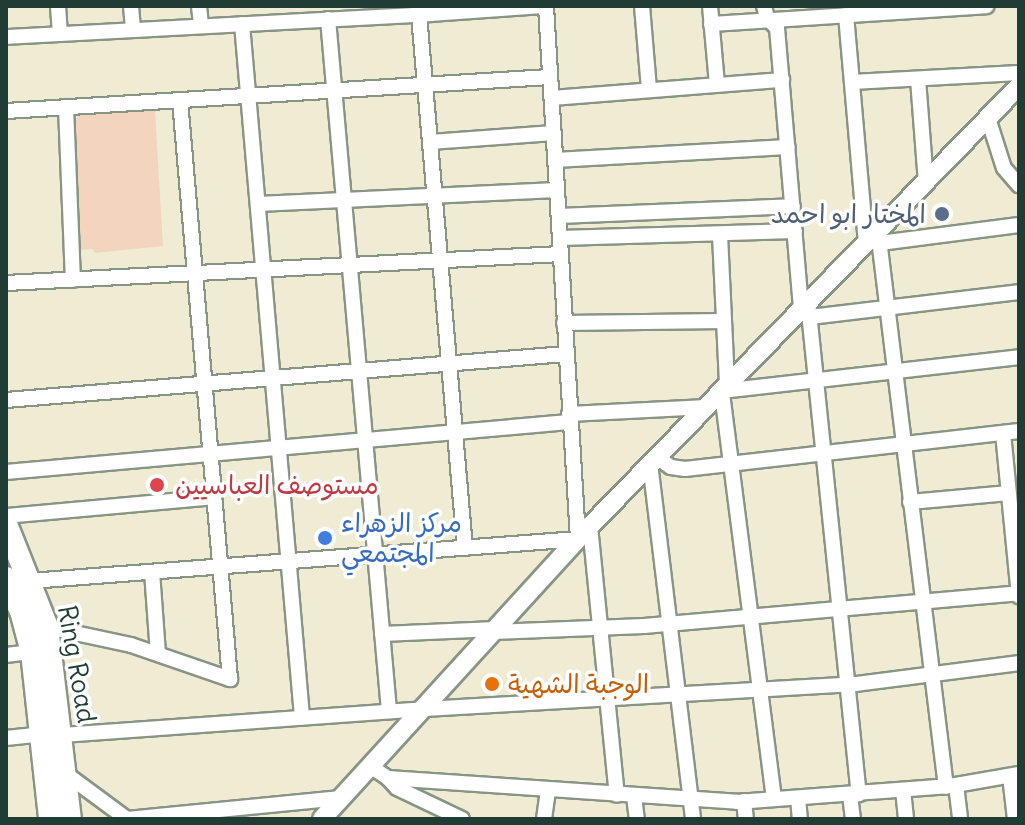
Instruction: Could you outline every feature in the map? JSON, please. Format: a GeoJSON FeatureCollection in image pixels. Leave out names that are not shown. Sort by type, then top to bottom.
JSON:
{"type":"FeatureCollection","features":[{"type":"Feature","properties":{"kind":"highway","name":"Ring Road"},"geometry":{"type":"LineString","coordinates":[[6,524],[47,627],[52,735],[50,819]]}},
{"type":"Feature","properties":{"kind":"highway","name":"Ring Road"},"geometry":{"type":"LineString","coordinates":[[6,578],[21,611],[52,735],[66,774],[70,819]]}},
{"type":"Feature","properties":{"kind":"main road"},"geometry":{"type":"LineString","coordinates":[[322,819],[584,533],[806,310],[1019,86]]}},
{"type":"Feature","properties":{"kind":"street"},"geometry":{"type":"LineString","coordinates":[[58,6],[60,34]]}},
{"type":"Feature","properties":{"kind":"street"},"geometry":{"type":"LineString","coordinates":[[131,6],[133,30]]}},
{"type":"Feature","properties":{"kind":"street"},"geometry":{"type":"LineString","coordinates":[[199,6],[201,26]]}},
{"type":"Feature","properties":{"kind":"street"},"geometry":{"type":"LineString","coordinates":[[280,6],[281,22]]}},
{"type":"Feature","properties":{"kind":"street"},"geometry":{"type":"LineString","coordinates":[[6,37],[328,19],[356,12],[545,6],[569,418],[600,629],[617,795]]}},
{"type":"Feature","properties":{"kind":"street"},"geometry":{"type":"LineString","coordinates":[[642,6],[649,90]]}},
{"type":"Feature","properties":{"kind":"street"},"geometry":{"type":"LineString","coordinates":[[710,6],[717,85]]}},
{"type":"Feature","properties":{"kind":"street"},"geometry":{"type":"LineString","coordinates":[[711,24],[766,13],[846,15],[986,6]]}},
{"type":"Feature","properties":{"kind":"street"},"geometry":{"type":"LineString","coordinates":[[426,12],[425,85],[465,548]]}},
{"type":"Feature","properties":{"kind":"street"},"geometry":{"type":"LineString","coordinates":[[766,13],[777,28],[795,231],[824,453],[848,685],[853,819]]}},
{"type":"Feature","properties":{"kind":"street"},"geometry":{"type":"LineString","coordinates":[[846,15],[852,82],[887,308],[932,675],[951,786],[960,819]]}},
{"type":"Feature","properties":{"kind":"street"},"geometry":{"type":"LineString","coordinates":[[328,19],[389,711]]}},
{"type":"Feature","properties":{"kind":"street"},"geometry":{"type":"LineString","coordinates":[[242,24],[302,717]]}},
{"type":"Feature","properties":{"kind":"street"},"geometry":{"type":"LineString","coordinates":[[852,82],[1019,73]]}},
{"type":"Feature","properties":{"kind":"street"},"geometry":{"type":"LineString","coordinates":[[6,111],[550,77]]}},
{"type":"Feature","properties":{"kind":"street"},"geometry":{"type":"LineString","coordinates":[[918,79],[926,182]]}},
{"type":"Feature","properties":{"kind":"street"},"geometry":{"type":"LineString","coordinates":[[552,98],[782,80]]}},
{"type":"Feature","properties":{"kind":"street"},"geometry":{"type":"LineString","coordinates":[[47,627],[86,633],[230,679],[180,100]]}},
{"type":"Feature","properties":{"kind":"street"},"geometry":{"type":"LineString","coordinates":[[66,107],[73,280]]}},
{"type":"Feature","properties":{"kind":"street"},"geometry":{"type":"LineString","coordinates":[[988,118],[1004,168],[1019,185]]}},
{"type":"Feature","properties":{"kind":"street"},"geometry":{"type":"LineString","coordinates":[[430,142],[554,133]]}},
{"type":"Feature","properties":{"kind":"street"},"geometry":{"type":"LineString","coordinates":[[555,160],[788,147]]}},
{"type":"Feature","properties":{"kind":"street"},"geometry":{"type":"LineString","coordinates":[[258,204],[557,190]]}},
{"type":"Feature","properties":{"kind":"street"},"geometry":{"type":"LineString","coordinates":[[559,216],[793,206]]}},
{"type":"Feature","properties":{"kind":"street"},"geometry":{"type":"LineString","coordinates":[[875,239],[1019,225]]}},
{"type":"Feature","properties":{"kind":"street"},"geometry":{"type":"LineString","coordinates":[[560,238],[795,231]]}},
{"type":"Feature","properties":{"kind":"street"},"geometry":{"type":"LineString","coordinates":[[720,235],[731,464],[774,799]]}},
{"type":"Feature","properties":{"kind":"street"},"geometry":{"type":"LineString","coordinates":[[6,283],[561,254]]}},
{"type":"Feature","properties":{"kind":"street"},"geometry":{"type":"LineString","coordinates":[[806,310],[887,308],[1019,292]]}},
{"type":"Feature","properties":{"kind":"street"},"geometry":{"type":"LineString","coordinates":[[564,323],[724,321]]}},
{"type":"Feature","properties":{"kind":"street"},"geometry":{"type":"LineString","coordinates":[[6,400],[566,354]]}},
{"type":"Feature","properties":{"kind":"street"},"geometry":{"type":"LineString","coordinates":[[725,388],[816,381],[1019,357]]}},
{"type":"Feature","properties":{"kind":"street"},"geometry":{"type":"LineString","coordinates":[[6,472],[707,407]]}},
{"type":"Feature","properties":{"kind":"street"},"geometry":{"type":"LineString","coordinates":[[693,819],[654,460],[671,467],[731,464],[1019,431]]}},
{"type":"Feature","properties":{"kind":"street"},"geometry":{"type":"LineString","coordinates":[[382,634],[600,629],[1019,594],[1015,508],[1009,493],[1003,433]]}},
{"type":"Feature","properties":{"kind":"street"},"geometry":{"type":"LineString","coordinates":[[910,502],[1009,493]]}},
{"type":"Feature","properties":{"kind":"street"},"geometry":{"type":"LineString","coordinates":[[6,516],[214,497]]}},
{"type":"Feature","properties":{"kind":"street"},"geometry":{"type":"LineString","coordinates":[[30,581],[465,548],[584,533]]}},
{"type":"Feature","properties":{"kind":"street"},"geometry":{"type":"LineString","coordinates":[[152,572],[158,654]]}},
{"type":"Feature","properties":{"kind":"street"},"geometry":{"type":"LineString","coordinates":[[6,655],[32,652]]}},
{"type":"Feature","properties":{"kind":"street"},"geometry":{"type":"LineString","coordinates":[[6,738],[389,711],[848,685],[1019,663]]}},
{"type":"Feature","properties":{"kind":"street"},"geometry":{"type":"LineString","coordinates":[[370,766],[397,788],[462,819]]}},
{"type":"Feature","properties":{"kind":"street"},"geometry":{"type":"LineString","coordinates":[[66,774],[127,819],[341,798]]}},
{"type":"Feature","properties":{"kind":"street"},"geometry":{"type":"LineString","coordinates":[[388,778],[691,800],[744,801],[951,786],[1015,775],[1015,819]]}},
{"type":"Feature","properties":{"kind":"street"},"geometry":{"type":"LineString","coordinates":[[544,819],[548,790]]}},
{"type":"Feature","properties":{"kind":"street"},"geometry":{"type":"LineString","coordinates":[[903,790],[906,819]]}},
{"type":"Feature","properties":{"kind":"street"},"geometry":{"type":"LineString","coordinates":[[634,796],[637,817]]}},
{"type":"Feature","properties":{"kind":"street"},"geometry":{"type":"LineString","coordinates":[[798,798],[800,819]]}},
{"type":"Feature","properties":{"kind":"street"},"geometry":{"type":"LineString","coordinates":[[744,801],[746,819]]}},
{"type":"Feature","properties":{"kind":"shaded area"},"geometry":{"type":"Polygon","coordinates":[[[155,110],[163,246],[95,253],[92,249],[79,250],[73,122],[80,114],[155,110]]]}},
{"type":"Feature","properties":{"kind":"place","name":"المختار ابو احمد"},"geometry":{"type":"Point","coordinates":[942,214]}},
{"type":"Feature","properties":{"kind":"place","name":"مستوصف العباسيين"},"geometry":{"type":"Point","coordinates":[157,485]}},
{"type":"Feature","properties":{"kind":"place","name":"مركز الزهراء المجتمعي"},"geometry":{"type":"Point","coordinates":[325,538]}},
{"type":"Feature","properties":{"kind":"place","name":"الوجبة الشهية"},"geometry":{"type":"Point","coordinates":[492,684]}}]}
